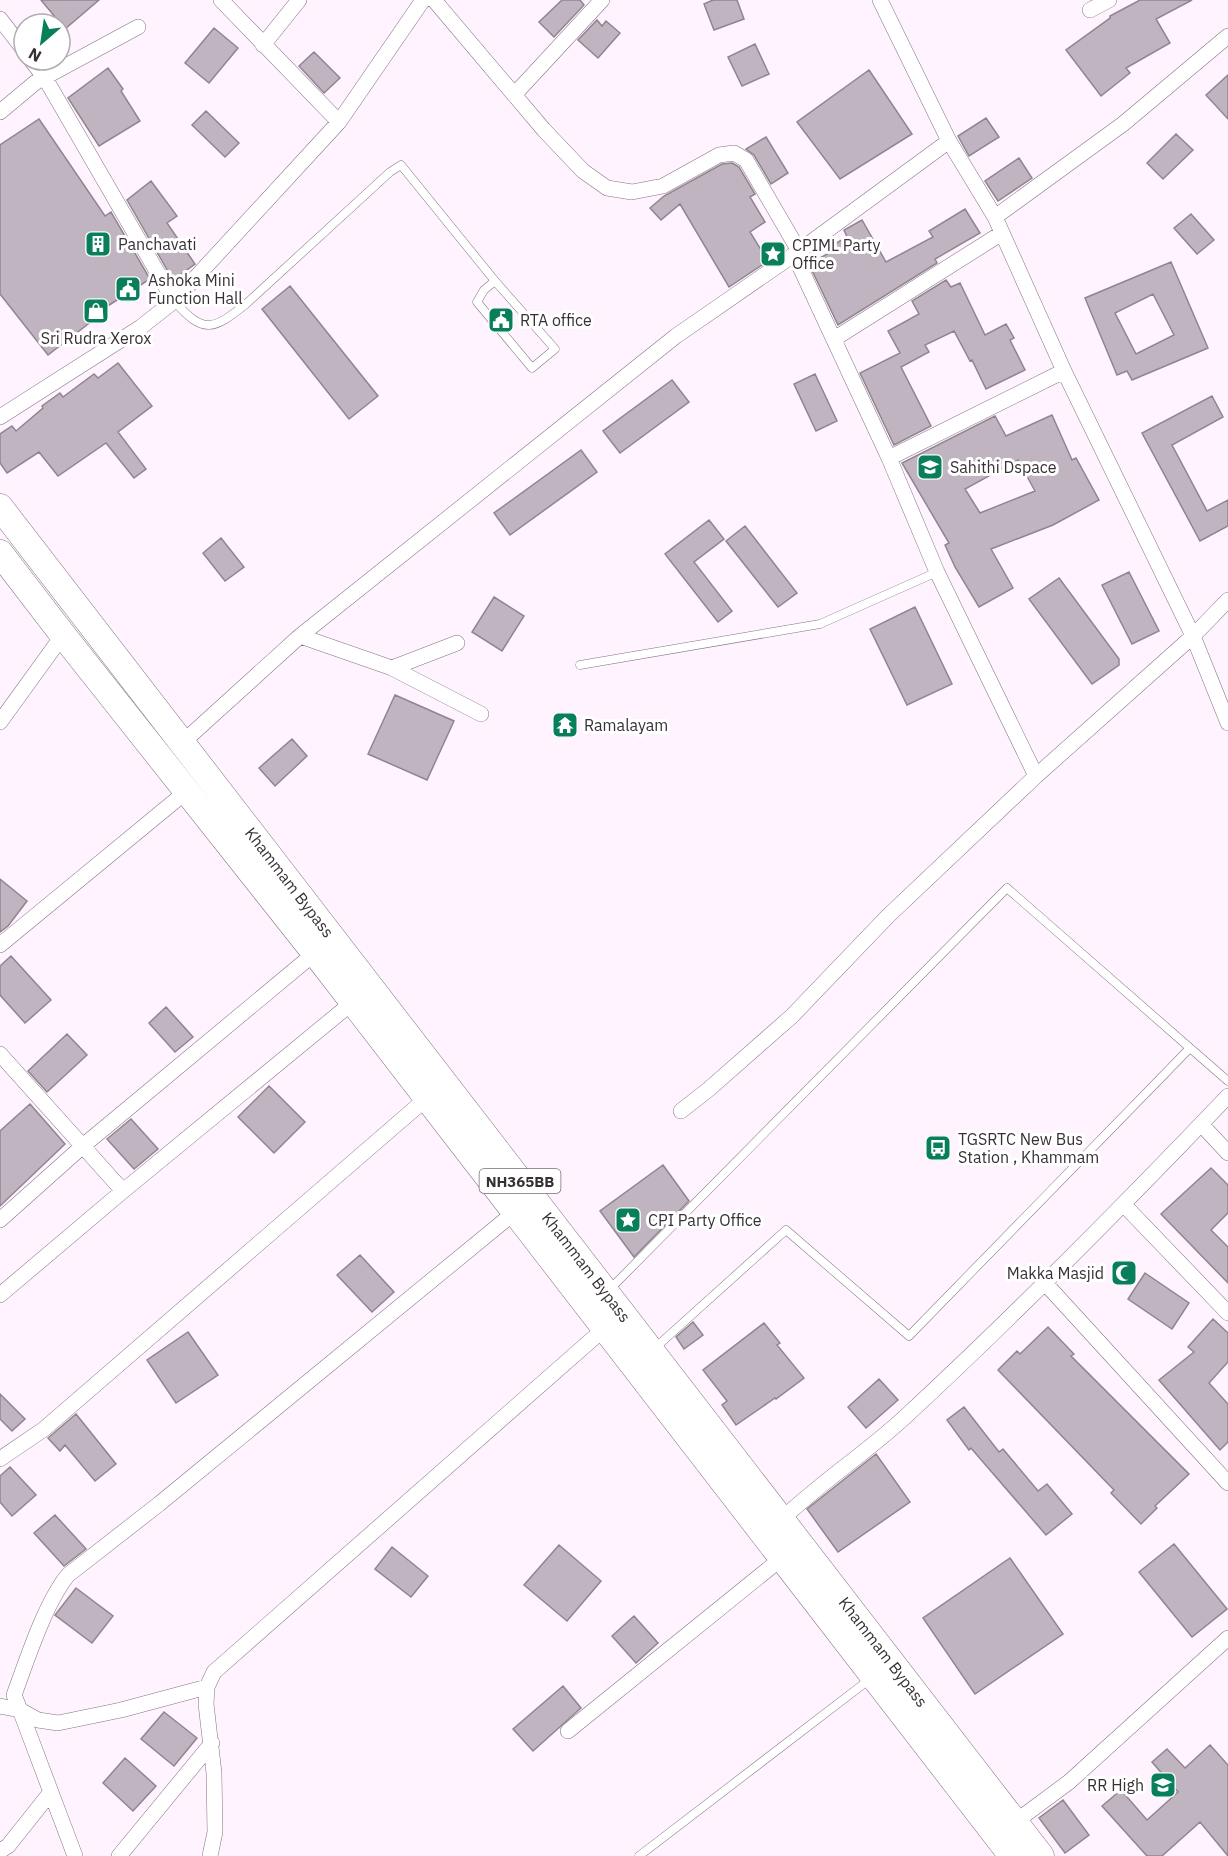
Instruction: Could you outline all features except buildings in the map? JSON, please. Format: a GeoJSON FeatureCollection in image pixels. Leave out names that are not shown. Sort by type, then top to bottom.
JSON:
{"type":"FeatureCollection","features":[{"type":"Feature","properties":{"kind":"highway","name":"Khammam Bypass"},"geometry":{"type":"LineString","coordinates":[[0,507],[182,743],[527,1215],[605,1328],[774,1528],[1041,1856]]}},
{"type":"Feature","properties":{"kind":"highway","name":"Khammam Bypass"},"geometry":{"type":"LineString","coordinates":[[0,553],[427,1098],[527,1215],[606,1292],[652,1351],[774,1528],[782,1558],[1012,1856]]}},
{"type":"Feature","properties":{"kind":"street"},"geometry":{"type":"LineString","coordinates":[[221,0],[339,122]]}},
{"type":"Feature","properties":{"kind":"street"},"geometry":{"type":"LineString","coordinates":[[263,45],[299,0]]}},
{"type":"Feature","properties":{"kind":"street"},"geometry":{"type":"LineString","coordinates":[[0,417],[141,327],[174,301],[339,122],[423,0]]}},
{"type":"Feature","properties":{"kind":"street"},"geometry":{"type":"LineString","coordinates":[[434,0],[544,130],[583,171],[607,188],[632,192],[663,186],[719,155],[734,153],[746,160],[797,252],[937,572],[1036,776]]}},
{"type":"Feature","properties":{"kind":"street"},"geometry":{"type":"LineString","coordinates":[[514,95],[602,0]]}},
{"type":"Feature","properties":{"kind":"street"},"geometry":{"type":"LineString","coordinates":[[880,0],[949,141],[995,218],[1064,371],[1193,636],[1228,723]]}},
{"type":"Feature","properties":{"kind":"street"},"geometry":{"type":"LineString","coordinates":[[1090,10],[1109,0]]}},
{"type":"Feature","properties":{"kind":"street"},"geometry":{"type":"LineString","coordinates":[[0,19],[12,34]]}},
{"type":"Feature","properties":{"kind":"street"},"geometry":{"type":"LineString","coordinates":[[0,112],[36,82],[138,27]]}},
{"type":"Feature","properties":{"kind":"street"},"geometry":{"type":"LineString","coordinates":[[995,218],[1123,124],[1228,36]]}},
{"type":"Feature","properties":{"kind":"street"},"geometry":{"type":"LineString","coordinates":[[40,72],[174,301]]}},
{"type":"Feature","properties":{"kind":"street"},"geometry":{"type":"LineString","coordinates":[[182,743],[300,636],[676,336],[797,252],[949,141]]}},
{"type":"Feature","properties":{"kind":"street"},"geometry":{"type":"LineString","coordinates":[[834,339],[1002,233]]}},
{"type":"Feature","properties":{"kind":"street"},"geometry":{"type":"LineString","coordinates":[[889,458],[1064,371]]}},
{"type":"Feature","properties":{"kind":"street"},"geometry":{"type":"LineString","coordinates":[[681,1111],[792,1016],[888,916],[1036,776],[1193,636],[1228,600]]}},
{"type":"Feature","properties":{"kind":"street"},"geometry":{"type":"LineString","coordinates":[[0,722],[63,635]]}},
{"type":"Feature","properties":{"kind":"street"},"geometry":{"type":"LineString","coordinates":[[300,636],[392,668],[481,714]]}},
{"type":"Feature","properties":{"kind":"street"},"geometry":{"type":"LineString","coordinates":[[392,668],[457,643]]}},
{"type":"Feature","properties":{"kind":"street"},"geometry":{"type":"LineString","coordinates":[[0,945],[187,791]]}},
{"type":"Feature","properties":{"kind":"street"},"geometry":{"type":"LineString","coordinates":[[0,1220],[84,1145],[315,953]]}},
{"type":"Feature","properties":{"kind":"street"},"geometry":{"type":"LineString","coordinates":[[0,1295],[353,1002]]}},
{"type":"Feature","properties":{"kind":"street"},"geometry":{"type":"LineString","coordinates":[[0,1054],[123,1191]]}},
{"type":"Feature","properties":{"kind":"street"},"geometry":{"type":"LineString","coordinates":[[774,1528],[897,1425],[1124,1205],[1228,1096]]}},
{"type":"Feature","properties":{"kind":"street"},"geometry":{"type":"LineString","coordinates":[[0,1459],[44,1429],[427,1098]]}},
{"type":"Feature","properties":{"kind":"street"},"geometry":{"type":"LineString","coordinates":[[1201,1124],[1228,1153]]}},
{"type":"Feature","properties":{"kind":"street"},"geometry":{"type":"LineString","coordinates":[[1124,1205],[1228,1313]]}},
{"type":"Feature","properties":{"kind":"street"},"geometry":{"type":"LineString","coordinates":[[75,1856],[14,1695],[60,1585],[68,1575],[527,1215]]}},
{"type":"Feature","properties":{"kind":"street"},"geometry":{"type":"LineString","coordinates":[[1045,1283],[1228,1484]]}},
{"type":"Feature","properties":{"kind":"street"},"geometry":{"type":"LineString","coordinates":[[210,1856],[214,1832],[214,1773],[206,1704],[207,1687],[214,1672],[605,1328]]}},
{"type":"Feature","properties":{"kind":"street"},"geometry":{"type":"LineString","coordinates":[[568,1731],[782,1558]]}},
{"type":"Feature","properties":{"kind":"street"},"geometry":{"type":"LineString","coordinates":[[1015,1822],[1069,1782],[1228,1638]]}},
{"type":"Feature","properties":{"kind":"street"},"geometry":{"type":"LineString","coordinates":[[0,1706],[20,1710],[38,1720],[58,1722],[121,1710],[207,1687]]}},
{"type":"Feature","properties":{"kind":"street"},"geometry":{"type":"LineString","coordinates":[[119,1856],[212,1743]]}},
{"type":"Feature","properties":{"kind":"street"},"geometry":{"type":"LineString","coordinates":[[0,1851],[8,1846],[51,1792]]}},
{"type":"Feature","properties":{"kind":"lane"},"geometry":{"type":"LineString","coordinates":[[174,301],[187,315],[200,324],[220,324],[246,304],[390,172],[402,165],[495,281],[555,349],[532,368],[477,302],[484,290],[495,281]]}},
{"type":"Feature","properties":{"kind":"lane"},"geometry":{"type":"LineString","coordinates":[[580,665],[820,624],[937,572]]}},
{"type":"Feature","properties":{"kind":"lane"},"geometry":{"type":"LineString","coordinates":[[606,1292],[1007,888],[1228,1081]]}},
{"type":"Feature","properties":{"kind":"lane"},"geometry":{"type":"LineString","coordinates":[[652,1351],[786,1230],[909,1336],[1190,1048]]}},
{"type":"Feature","properties":{"kind":"lane"},"geometry":{"type":"LineString","coordinates":[[639,1856],[874,1677]]}},
{"type":"Feature","properties":{"kind":"place","name":"Panchavati"},"geometry":{"type":"Point","coordinates":[98,244]}},
{"type":"Feature","properties":{"kind":"place","name":"CPIML Party Office"},"geometry":{"type":"Point","coordinates":[773,254]}},
{"type":"Feature","properties":{"kind":"place","name":"Ashoka Mini Function Hall"},"geometry":{"type":"Point","coordinates":[128,289]}},
{"type":"Feature","properties":{"kind":"place","name":"Sri Rudra Xerox"},"geometry":{"type":"Point","coordinates":[96,311]}},
{"type":"Feature","properties":{"kind":"place","name":"RTA office"},"geometry":{"type":"Point","coordinates":[501,320]}},
{"type":"Feature","properties":{"kind":"place","name":"Sahithi Dspace"},"geometry":{"type":"Point","coordinates":[930,467]}},
{"type":"Feature","properties":{"kind":"place","name":"Ramalayam"},"geometry":{"type":"Point","coordinates":[565,725]}},
{"type":"Feature","properties":{"kind":"place","name":"TGSRTC New Bus Station , Khammam"},"geometry":{"type":"Point","coordinates":[938,1148]}},
{"type":"Feature","properties":{"kind":"place","name":"CPI Party Office"},"geometry":{"type":"Point","coordinates":[628,1220]}},
{"type":"Feature","properties":{"kind":"place","name":"Makka Masjid"},"geometry":{"type":"Point","coordinates":[1124,1273]}},
{"type":"Feature","properties":{"kind":"place","name":"RR High"},"geometry":{"type":"Point","coordinates":[1163,1785]}}]}
